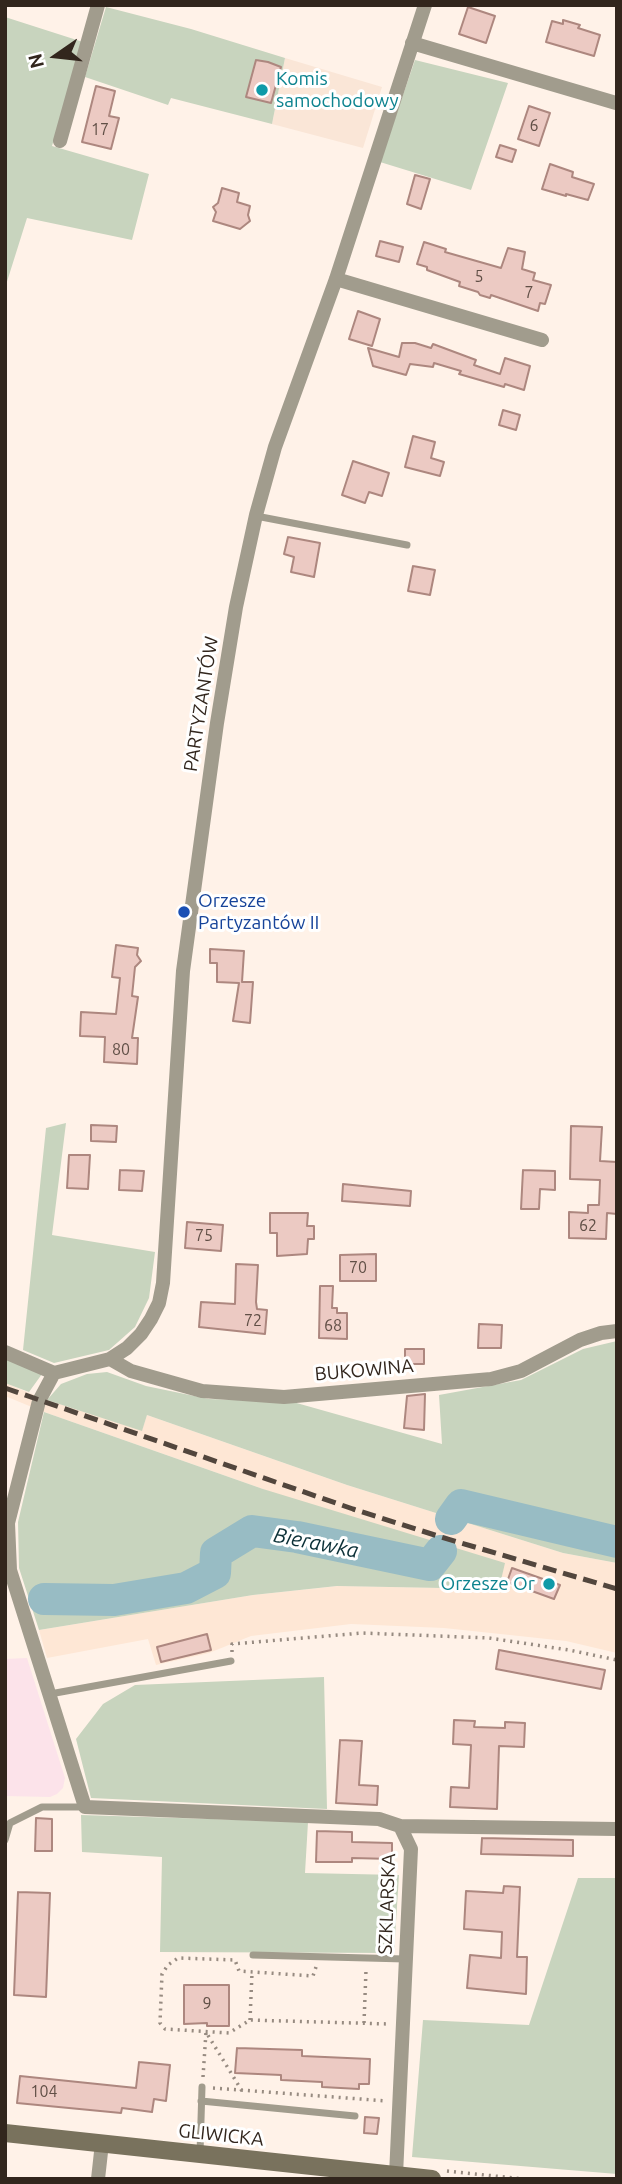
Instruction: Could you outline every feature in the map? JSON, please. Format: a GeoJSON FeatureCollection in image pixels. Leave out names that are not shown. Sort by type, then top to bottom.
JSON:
{"type":"FeatureCollection","features":[{"type":"Feature","properties":{"kind":"main road","name":"GLIWICKA"},"geometry":{"type":"LineString","coordinates":[[5,2133],[396,2175],[437,2175]]}},
{"type":"Feature","properties":{"kind":"street"},"geometry":{"type":"LineString","coordinates":[[60,141],[98,5]]}},
{"type":"Feature","properties":{"kind":"street","name":"PARTYZANTÓW"},"geometry":{"type":"LineString","coordinates":[[54,1373],[110,1359],[127,1348],[141,1334],[159,1303],[163,1283],[183,971],[234,620],[256,515],[275,447],[337,279],[425,5]]}},
{"type":"Feature","properties":{"kind":"street"},"geometry":{"type":"LineString","coordinates":[[412,43],[616,103]]}},
{"type":"Feature","properties":{"kind":"street"},"geometry":{"type":"LineString","coordinates":[[337,279],[542,340]]}},
{"type":"Feature","properties":{"kind":"street","name":"BUKOWINA"},"geometry":{"type":"LineString","coordinates":[[110,1359],[131,1371],[202,1391],[284,1397],[491,1379],[522,1371],[580,1340],[617,1331]]}},
{"type":"Feature","properties":{"kind":"street"},"geometry":{"type":"LineString","coordinates":[[5,1352],[54,1373],[38,1401],[8,1523],[10,1570],[85,1807]]}},
{"type":"Feature","properties":{"kind":"street","name":"SZKLARSKA"},"geometry":{"type":"LineString","coordinates":[[85,1807],[379,1819],[400,1826],[411,1849],[396,2175]]}},
{"type":"Feature","properties":{"kind":"street"},"geometry":{"type":"LineString","coordinates":[[400,1826],[617,1829]]}},
{"type":"Feature","properties":{"kind":"street"},"geometry":{"type":"LineString","coordinates":[[98,2179],[102,2143]]}},
{"type":"Feature","properties":{"kind":"lane"},"geometry":{"type":"LineString","coordinates":[[256,515],[407,545]]}},
{"type":"Feature","properties":{"kind":"lane"},"geometry":{"type":"LineString","coordinates":[[50,1694],[231,1661]]}},
{"type":"Feature","properties":{"kind":"lane","name":"SZKLARSKA"},"geometry":{"type":"LineString","coordinates":[[5,1840],[10,1823],[42,1807],[85,1807]]}},
{"type":"Feature","properties":{"kind":"lane"},"geometry":{"type":"LineString","coordinates":[[253,1955],[405,1959]]}},
{"type":"Feature","properties":{"kind":"lane"},"geometry":{"type":"LineString","coordinates":[[200,2153],[202,2087]]}},
{"type":"Feature","properties":{"kind":"lane"},"geometry":{"type":"LineString","coordinates":[[201,2101],[355,2116]]}},
{"type":"Feature","properties":{"kind":"path"},"geometry":{"type":"LineString","coordinates":[[231,1661],[232,1644],[362,1633],[489,1638],[617,1660]]}},
{"type":"Feature","properties":{"kind":"path"},"geometry":{"type":"LineString","coordinates":[[323,1964],[316,1967],[313,1976],[239,1971],[235,1960],[178,1958],[167,1965],[162,1974],[160,2023],[165,2029],[229,2033],[250,2020],[395,2025]]}},
{"type":"Feature","properties":{"kind":"path"},"geometry":{"type":"LineString","coordinates":[[364,2024],[366,1965]]}},
{"type":"Feature","properties":{"kind":"path"},"geometry":{"type":"LineString","coordinates":[[250,2020],[252,1972]]}},
{"type":"Feature","properties":{"kind":"path"},"geometry":{"type":"LineString","coordinates":[[206,2032],[202,2087],[392,2102]]}},
{"type":"Feature","properties":{"kind":"path"},"geometry":{"type":"LineString","coordinates":[[206,2032],[242,2091]]}},
{"type":"Feature","properties":{"kind":"path"},"geometry":{"type":"LineString","coordinates":[[437,2175],[523,2179]]}},
{"type":"Feature","properties":{"kind":"shaded area"},"geometry":{"type":"Polygon","coordinates":[[[285,58],[382,87],[363,148],[272,124],[285,58]]]}},
{"type":"Feature","properties":{"kind":"shaded area"},"geometry":{"type":"Polygon","coordinates":[[[5,1383],[47,1400],[142,1430],[147,1415],[347,1485],[563,1553],[617,1563],[617,1653],[566,1641],[444,1628],[351,1624],[251,1636],[209,1653],[156,1665],[148,1639],[47,1658],[39,1630],[253,1595],[338,1586],[442,1588],[497,1593],[263,1489],[5,1396],[5,1383]]]}},
{"type":"Feature","properties":{"kind":"shaded area"},"geometry":{"type":"Polygon","coordinates":[[[27,1658],[65,1778],[63,1788],[50,1797],[5,1796],[5,1659],[27,1658]]]}},
{"type":"Feature","properties":{"kind":"green space"},"geometry":{"type":"Polygon","coordinates":[[[106,7],[191,29],[285,58],[272,124],[171,98],[168,105],[85,77],[106,7]]]}},
{"type":"Feature","properties":{"kind":"green space"},"geometry":{"type":"Polygon","coordinates":[[[5,17],[83,42],[52,146],[149,174],[132,240],[27,218],[5,288],[5,17]]]}},
{"type":"Feature","properties":{"kind":"green space"},"geometry":{"type":"Polygon","coordinates":[[[415,60],[508,83],[471,190],[380,162],[415,60]]]}},
{"type":"Feature","properties":{"kind":"green space"},"geometry":{"type":"Polygon","coordinates":[[[66,1123],[52,1235],[155,1252],[149,1298],[135,1327],[109,1350],[54,1363],[23,1350],[46,1128],[66,1123]]]}},
{"type":"Feature","properties":{"kind":"green space"},"geometry":{"type":"Polygon","coordinates":[[[617,1341],[617,1563],[563,1553],[347,1485],[147,1415],[142,1431],[47,1400],[61,1384],[87,1374],[107,1372],[146,1386],[209,1399],[293,1402],[442,1444],[439,1395],[521,1380],[583,1349],[617,1341]]]}},
{"type":"Feature","properties":{"kind":"green space"},"geometry":{"type":"Polygon","coordinates":[[[5,1359],[42,1374],[29,1392],[5,1383],[5,1359]]]}},
{"type":"Feature","properties":{"kind":"green space"},"geometry":{"type":"Polygon","coordinates":[[[44,1412],[263,1489],[505,1563],[498,1593],[442,1588],[337,1586],[253,1595],[39,1630],[19,1568],[18,1522],[44,1412]]]}},
{"type":"Feature","properties":{"kind":"green space"},"geometry":{"type":"Polygon","coordinates":[[[324,1677],[327,1809],[91,1798],[76,1739],[103,1704],[135,1685],[324,1677]]]}},
{"type":"Feature","properties":{"kind":"green space"},"geometry":{"type":"Polygon","coordinates":[[[81,1815],[308,1822],[305,1873],[399,1875],[394,1953],[160,1952],[162,1857],[82,1852],[81,1815]]]}},
{"type":"Feature","properties":{"kind":"green space"},"geometry":{"type":"Polygon","coordinates":[[[578,1878],[617,1878],[617,2174],[412,2157],[423,2020],[529,2025],[578,1878]]]}},
{"type":"Feature","properties":{"kind":"building"},"geometry":{"type":"Polygon","coordinates":[[[468,7],[495,16],[486,43],[459,34],[468,7]]]}},
{"type":"Feature","properties":{"kind":"building"},"geometry":{"type":"Polygon","coordinates":[[[563,20],[600,35],[594,56],[546,42],[552,21],[563,24],[563,20]]]}},
{"type":"Feature","properties":{"kind":"building","name":"Komis samochodowy"},"geometry":{"type":"Polygon","coordinates":[[[256,60],[281,67],[271,103],[246,97],[256,60]]]}},
{"type":"Feature","properties":{"kind":"building"},"geometry":{"type":"Polygon","coordinates":[[[96,86],[115,91],[109,116],[119,118],[111,149],[82,142],[96,86]]]}},
{"type":"Feature","properties":{"kind":"building"},"geometry":{"type":"Polygon","coordinates":[[[529,106],[550,113],[539,146],[518,139],[529,106]]]}},
{"type":"Feature","properties":{"kind":"building"},"geometry":{"type":"Polygon","coordinates":[[[500,145],[516,150],[512,162],[496,157],[500,145]]]}},
{"type":"Feature","properties":{"kind":"building"},"geometry":{"type":"Polygon","coordinates":[[[550,164],[573,172],[572,177],[594,184],[588,200],[542,189],[550,164]]]}},
{"type":"Feature","properties":{"kind":"building"},"geometry":{"type":"Polygon","coordinates":[[[415,175],[430,179],[421,209],[407,204],[415,175]]]}},
{"type":"Feature","properties":{"kind":"building"},"geometry":{"type":"Polygon","coordinates":[[[222,188],[239,193],[237,202],[250,206],[250,221],[240,229],[213,221],[216,212],[213,207],[218,203],[222,188]]]}},
{"type":"Feature","properties":{"kind":"building"},"geometry":{"type":"Polygon","coordinates":[[[380,241],[403,247],[399,262],[376,256],[380,241]]]}},
{"type":"Feature","properties":{"kind":"building"},"geometry":{"type":"Polygon","coordinates":[[[424,242],[446,249],[445,252],[501,268],[508,248],[525,252],[522,269],[535,273],[533,280],[551,285],[545,304],[540,303],[538,311],[491,295],[490,298],[459,286],[460,282],[427,270],[427,267],[417,264],[424,242]]]}},
{"type":"Feature","properties":{"kind":"building"},"geometry":{"type":"Polygon","coordinates":[[[358,311],[380,319],[372,346],[349,339],[358,311]]]}},
{"type":"Feature","properties":{"kind":"building"},"geometry":{"type":"Polygon","coordinates":[[[402,343],[415,343],[431,348],[433,344],[476,360],[474,365],[500,374],[505,358],[530,366],[524,390],[459,374],[461,371],[434,363],[433,367],[410,364],[406,375],[373,366],[368,348],[399,357],[402,343]]]}},
{"type":"Feature","properties":{"kind":"building"},"geometry":{"type":"Polygon","coordinates":[[[503,410],[520,415],[516,430],[499,425],[503,410]]]}},
{"type":"Feature","properties":{"kind":"building"},"geometry":{"type":"Polygon","coordinates":[[[413,436],[435,442],[431,458],[444,462],[440,476],[405,467],[413,436]]]}},
{"type":"Feature","properties":{"kind":"building"},"geometry":{"type":"Polygon","coordinates":[[[353,461],[389,473],[382,496],[369,492],[365,503],[342,495],[353,461]]]}},
{"type":"Feature","properties":{"kind":"building"},"geometry":{"type":"Polygon","coordinates":[[[288,537],[320,543],[314,577],[291,572],[294,557],[284,554],[288,537]]]}},
{"type":"Feature","properties":{"kind":"building"},"geometry":{"type":"Polygon","coordinates":[[[413,566],[435,570],[430,595],[408,591],[413,566]]]}},
{"type":"Feature","properties":{"kind":"building"},"geometry":{"type":"Polygon","coordinates":[[[116,945],[138,948],[137,955],[141,961],[135,967],[132,996],[138,997],[132,1038],[138,1038],[137,1064],[104,1062],[105,1037],[80,1036],[81,1012],[116,1014],[120,978],[112,977],[116,945]]]}},
{"type":"Feature","properties":{"kind":"building"},"geometry":{"type":"Polygon","coordinates":[[[210,949],[244,951],[242,982],[253,982],[250,1023],[233,1021],[239,983],[217,982],[217,963],[210,963],[210,949]]]}},
{"type":"Feature","properties":{"kind":"building"},"geometry":{"type":"Polygon","coordinates":[[[91,1125],[117,1126],[116,1142],[91,1141],[91,1125]]]}},
{"type":"Feature","properties":{"kind":"building"},"geometry":{"type":"Polygon","coordinates":[[[571,1126],[602,1127],[600,1161],[617,1162],[617,1214],[607,1213],[606,1239],[569,1238],[569,1212],[588,1213],[588,1205],[599,1205],[600,1180],[570,1179],[571,1126]]]}},
{"type":"Feature","properties":{"kind":"building"},"geometry":{"type":"Polygon","coordinates":[[[69,1155],[90,1155],[88,1189],[67,1188],[69,1155]]]}},
{"type":"Feature","properties":{"kind":"building"},"geometry":{"type":"Polygon","coordinates":[[[120,1170],[144,1171],[142,1191],[119,1190],[120,1170]]]}},
{"type":"Feature","properties":{"kind":"building"},"geometry":{"type":"Polygon","coordinates":[[[523,1170],[555,1171],[555,1190],[540,1189],[539,1209],[521,1209],[523,1170]]]}},
{"type":"Feature","properties":{"kind":"building"},"geometry":{"type":"Polygon","coordinates":[[[343,1184],[411,1191],[410,1206],[342,1201],[343,1184]]]}},
{"type":"Feature","properties":{"kind":"building"},"geometry":{"type":"Polygon","coordinates":[[[270,1213],[308,1213],[307,1226],[314,1226],[314,1239],[308,1239],[307,1254],[277,1256],[277,1233],[270,1233],[270,1213]]]}},
{"type":"Feature","properties":{"kind":"building"},"geometry":{"type":"Polygon","coordinates":[[[187,1222],[223,1225],[221,1251],[185,1248],[187,1222]]]}},
{"type":"Feature","properties":{"kind":"building"},"geometry":{"type":"Polygon","coordinates":[[[376,1254],[376,1281],[340,1281],[340,1255],[376,1254]]]}},
{"type":"Feature","properties":{"kind":"building"},"geometry":{"type":"Polygon","coordinates":[[[236,1264],[258,1265],[256,1302],[257,1309],[267,1310],[265,1334],[199,1327],[201,1302],[235,1304],[236,1264]]]}},
{"type":"Feature","properties":{"kind":"building"},"geometry":{"type":"Polygon","coordinates":[[[320,1286],[333,1286],[332,1308],[337,1308],[337,1313],[347,1313],[347,1339],[319,1338],[320,1286]]]}},
{"type":"Feature","properties":{"kind":"building"},"geometry":{"type":"Polygon","coordinates":[[[479,1324],[502,1325],[501,1348],[478,1348],[479,1324]]]}},
{"type":"Feature","properties":{"kind":"building"},"geometry":{"type":"Polygon","coordinates":[[[405,1349],[424,1349],[424,1364],[405,1364],[405,1349]]]}},
{"type":"Feature","properties":{"kind":"building"},"geometry":{"type":"Polygon","coordinates":[[[425,1394],[424,1430],[404,1428],[407,1396],[425,1394]]]}},
{"type":"Feature","properties":{"kind":"building"},"geometry":{"type":"Polygon","coordinates":[[[512,1568],[560,1585],[554,1599],[507,1582],[512,1568]]]}},
{"type":"Feature","properties":{"kind":"building"},"geometry":{"type":"Polygon","coordinates":[[[207,1634],[211,1650],[161,1662],[157,1647],[207,1634]]]}},
{"type":"Feature","properties":{"kind":"building"},"geometry":{"type":"Polygon","coordinates":[[[499,1650],[605,1670],[601,1689],[496,1669],[499,1650]]]}},
{"type":"Feature","properties":{"kind":"building"},"geometry":{"type":"Polygon","coordinates":[[[454,1720],[475,1721],[474,1727],[505,1728],[505,1722],[525,1723],[524,1747],[499,1746],[497,1809],[450,1807],[451,1787],[469,1788],[471,1745],[453,1744],[454,1720]]]}},
{"type":"Feature","properties":{"kind":"building"},"geometry":{"type":"Polygon","coordinates":[[[340,1740],[362,1741],[359,1785],[378,1786],[377,1805],[336,1803],[340,1740]]]}},
{"type":"Feature","properties":{"kind":"building"},"geometry":{"type":"Polygon","coordinates":[[[36,1818],[52,1819],[52,1851],[35,1851],[36,1818]]]}},
{"type":"Feature","properties":{"kind":"building"},"geometry":{"type":"Polygon","coordinates":[[[317,1831],[352,1832],[352,1842],[392,1843],[392,1859],[352,1858],[352,1862],[316,1862],[317,1831]]]}},
{"type":"Feature","properties":{"kind":"building"},"geometry":{"type":"Polygon","coordinates":[[[482,1838],[573,1840],[573,1856],[481,1854],[482,1838]]]}},
{"type":"Feature","properties":{"kind":"building"},"geometry":{"type":"Polygon","coordinates":[[[504,1886],[520,1887],[517,1957],[527,1957],[526,1994],[467,1988],[470,1955],[501,1958],[502,1932],[464,1929],[466,1891],[503,1893],[504,1886]]]}},
{"type":"Feature","properties":{"kind":"building"},"geometry":{"type":"Polygon","coordinates":[[[18,1892],[50,1893],[46,1997],[14,1995],[18,1892]]]}},
{"type":"Feature","properties":{"kind":"building"},"geometry":{"type":"Polygon","coordinates":[[[184,1985],[229,1985],[229,2026],[184,2024],[184,1985]]]}},
{"type":"Feature","properties":{"kind":"building"},"geometry":{"type":"Polygon","coordinates":[[[237,2048],[302,2050],[302,2056],[370,2059],[369,2084],[359,2084],[359,2089],[322,2087],[322,2082],[281,2080],[281,2075],[235,2073],[237,2048]]]}},
{"type":"Feature","properties":{"kind":"building"},"geometry":{"type":"Polygon","coordinates":[[[139,2062],[170,2065],[166,2101],[154,2099],[152,2112],[122,2108],[121,2113],[17,2103],[20,2076],[136,2088],[139,2062]]]}},
{"type":"Feature","properties":{"kind":"building"},"geometry":{"type":"Polygon","coordinates":[[[365,2117],[379,2118],[377,2134],[364,2133],[365,2117]]]}},
{"type":"Feature","properties":{"kind":"waterway","name":"Bierawka"},"geometry":{"type":"LineString","coordinates":[[451,1519],[461,1505],[617,1542]]}},
{"type":"Feature","properties":{"kind":"waterway","name":"Bierawka"},"geometry":{"type":"LineString","coordinates":[[44,1599],[114,1600],[186,1588],[215,1573],[216,1553],[252,1531],[297,1537],[430,1565],[441,1551]]}},
{"type":"Feature","properties":{"kind":"railway"},"geometry":{"type":"LineString","coordinates":[[5,1388],[353,1509],[617,1589]]}},
{"type":"Feature","properties":{"kind":"place","name":"Komis samochodowy"},"geometry":{"type":"Point","coordinates":[262,90]}},
{"type":"Feature","properties":{"kind":"place","name":"Orzesze Partyzantów II"},"geometry":{"type":"Point","coordinates":[184,912]}},
{"type":"Feature","properties":{"kind":"place","name":"Orzesze Or"},"geometry":{"type":"Point","coordinates":[549,1584]}}]}
